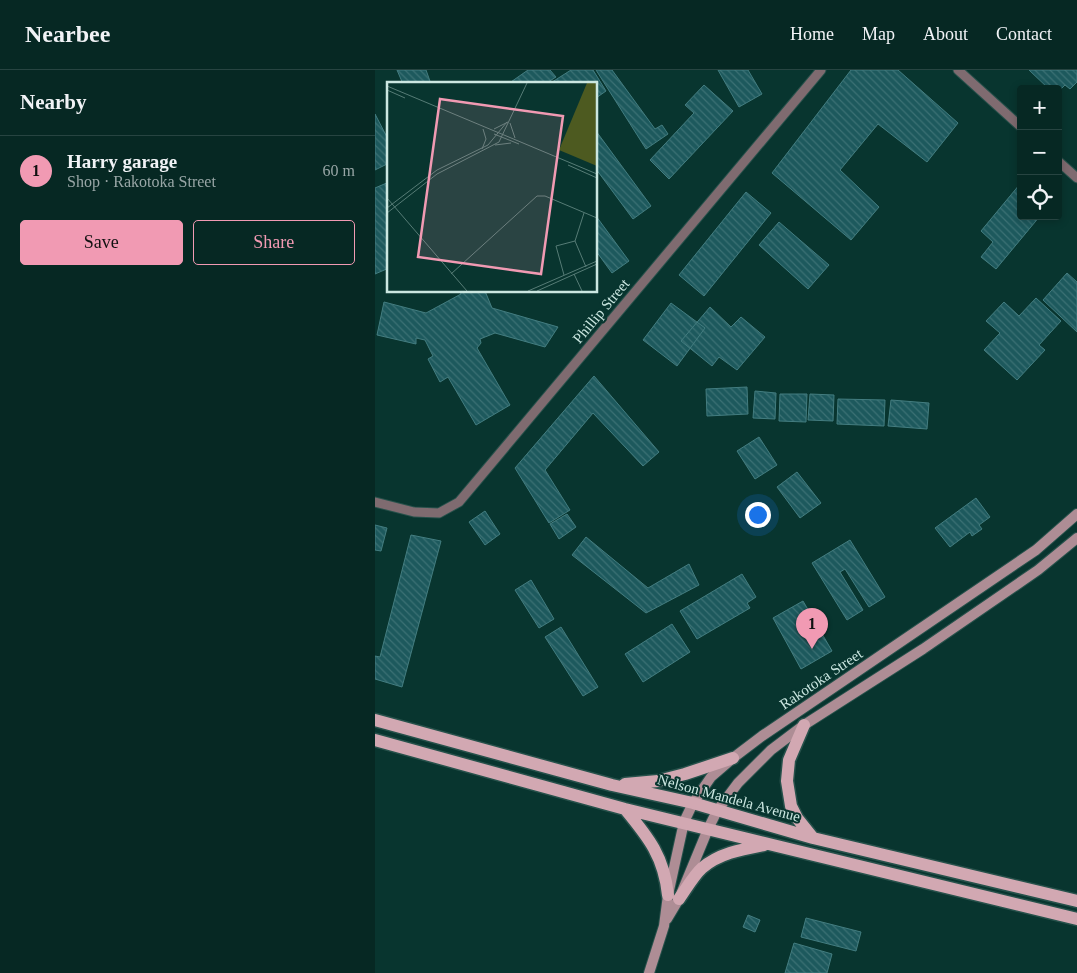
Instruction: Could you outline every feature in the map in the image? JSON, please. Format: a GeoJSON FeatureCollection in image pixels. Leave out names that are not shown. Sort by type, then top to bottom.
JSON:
{"type":"FeatureCollection","features":[{"type":"Feature","properties":{"kind":"main road","name":"Nelson Mandela Avenue"},"geometry":{"type":"LineString","coordinates":[[375,720],[612,785],[693,803],[813,838],[1077,901]]}},
{"type":"Feature","properties":{"kind":"main road"},"geometry":{"type":"LineString","coordinates":[[804,725],[789,760],[787,781],[791,806],[797,818],[813,838]]}},
{"type":"Feature","properties":{"kind":"main road"},"geometry":{"type":"LineString","coordinates":[[375,740],[625,809],[1077,919]]}},
{"type":"Feature","properties":{"kind":"main road"},"geometry":{"type":"LineString","coordinates":[[612,785],[658,781],[733,758]]}},
{"type":"Feature","properties":{"kind":"main road"},"geometry":{"type":"LineString","coordinates":[[625,809],[645,833],[654,848],[662,864],[673,897],[702,868],[718,858],[743,849],[769,844]]}},
{"type":"Feature","properties":{"kind":"street","name":"Rakotoka Street"},"geometry":{"type":"LineString","coordinates":[[649,973],[673,897],[684,822],[693,803],[711,776],[762,736],[1037,550],[1077,514]]}},
{"type":"Feature","properties":{"kind":"street","name":"Rakotoka Street"},"geometry":{"type":"LineString","coordinates":[[673,897],[717,811],[738,783],[771,750],[804,725],[923,648],[1038,570],[1077,538]]}},
{"type":"Feature","properties":{"kind":"lane","name":"Phillip Street"},"geometry":{"type":"LineString","coordinates":[[375,502],[414,512],[439,513],[459,502],[821,70]]}},
{"type":"Feature","properties":{"kind":"lane"},"geometry":{"type":"LineString","coordinates":[[958,70],[1017,123]]}},
{"type":"Feature","properties":{"kind":"lane"},"geometry":{"type":"LineString","coordinates":[[1062,165],[1077,178]]}},
{"type":"Feature","properties":{"kind":"building"},"geometry":{"type":"Polygon","coordinates":[[[397,70],[426,70],[430,82],[402,82],[397,70]]]}},
{"type":"Feature","properties":{"kind":"building"},"geometry":{"type":"Polygon","coordinates":[[[528,70],[550,70],[556,77],[548,82],[511,82],[528,70]]]}},
{"type":"Feature","properties":{"kind":"building"},"geometry":{"type":"Polygon","coordinates":[[[571,70],[593,70],[606,91],[597,97],[597,82],[552,82],[571,70]]]}},
{"type":"Feature","properties":{"kind":"building"},"geometry":{"type":"Polygon","coordinates":[[[596,70],[612,70],[655,129],[662,125],[668,134],[646,149],[596,70]]]}},
{"type":"Feature","properties":{"kind":"building"},"geometry":{"type":"Polygon","coordinates":[[[718,70],[748,70],[762,94],[739,107],[718,70]]]}},
{"type":"Feature","properties":{"kind":"building"},"geometry":{"type":"Polygon","coordinates":[[[851,70],[898,70],[958,123],[927,162],[878,124],[840,170],[879,207],[851,240],[772,173],[851,70]]]}},
{"type":"Feature","properties":{"kind":"building"},"geometry":{"type":"Polygon","coordinates":[[[1029,70],[1077,70],[1077,82],[1070,89],[1065,85],[1062,88],[1062,85],[1045,85],[1029,70]]]}},
{"type":"Feature","properties":{"kind":"building"},"geometry":{"type":"Polygon","coordinates":[[[704,85],[733,111],[669,179],[650,160],[694,113],[685,105],[704,85]]]}},
{"type":"Feature","properties":{"kind":"building"},"geometry":{"type":"Polygon","coordinates":[[[375,114],[387,137],[387,164],[375,170],[375,114]]]}},
{"type":"Feature","properties":{"kind":"building"},"geometry":{"type":"Polygon","coordinates":[[[597,132],[651,206],[633,219],[597,170],[597,132]]]}},
{"type":"Feature","properties":{"kind":"building"},"geometry":{"type":"Polygon","coordinates":[[[387,183],[387,269],[375,274],[375,188],[387,183]]]}},
{"type":"Feature","properties":{"kind":"building"},"geometry":{"type":"Polygon","coordinates":[[[1017,188],[1017,220],[1037,220],[996,269],[981,257],[993,242],[981,231],[1017,188]]]}},
{"type":"Feature","properties":{"kind":"building"},"geometry":{"type":"Polygon","coordinates":[[[746,192],[771,213],[704,296],[679,275],[746,192]]]}},
{"type":"Feature","properties":{"kind":"building"},"geometry":{"type":"Polygon","coordinates":[[[597,217],[629,261],[612,273],[597,252],[597,217]]]}},
{"type":"Feature","properties":{"kind":"building"},"geometry":{"type":"Polygon","coordinates":[[[779,222],[829,265],[808,289],[759,245],[779,222]]]}},
{"type":"Feature","properties":{"kind":"building"},"geometry":{"type":"Polygon","coordinates":[[[1067,273],[1077,282],[1077,332],[1043,300],[1067,273]]]}},
{"type":"Feature","properties":{"kind":"building"},"geometry":{"type":"Polygon","coordinates":[[[460,292],[485,292],[492,308],[558,327],[545,347],[495,333],[480,339],[481,343],[477,348],[510,405],[476,425],[448,377],[440,382],[428,359],[433,356],[425,340],[416,338],[416,344],[377,335],[384,302],[426,313],[461,294],[460,292]]]}},
{"type":"Feature","properties":{"kind":"building"},"geometry":{"type":"Polygon","coordinates":[[[1036,298],[1061,321],[1039,345],[1045,350],[1017,380],[984,350],[1000,333],[986,321],[1004,302],[1019,316],[1036,298]]]}},
{"type":"Feature","properties":{"kind":"building"},"geometry":{"type":"Polygon","coordinates":[[[671,303],[705,328],[677,366],[643,340],[671,303]]]}},
{"type":"Feature","properties":{"kind":"building"},"geometry":{"type":"Polygon","coordinates":[[[710,307],[731,327],[741,317],[765,337],[737,370],[719,357],[712,366],[681,341],[710,307]]]}},
{"type":"Feature","properties":{"kind":"building"},"geometry":{"type":"Polygon","coordinates":[[[594,376],[659,452],[643,466],[593,413],[545,470],[570,510],[549,523],[515,468],[594,376]]]}},
{"type":"Feature","properties":{"kind":"building"},"geometry":{"type":"Polygon","coordinates":[[[747,387],[748,414],[707,416],[706,389],[747,387]]]}},
{"type":"Feature","properties":{"kind":"building"},"geometry":{"type":"Polygon","coordinates":[[[755,391],[776,393],[775,419],[753,418],[755,391]]]}},
{"type":"Feature","properties":{"kind":"building"},"geometry":{"type":"Polygon","coordinates":[[[780,394],[807,394],[806,422],[779,421],[780,394]]]}},
{"type":"Feature","properties":{"kind":"building"},"geometry":{"type":"Polygon","coordinates":[[[810,394],[834,395],[833,421],[808,420],[810,394]]]}},
{"type":"Feature","properties":{"kind":"building"},"geometry":{"type":"Polygon","coordinates":[[[838,399],[885,400],[884,426],[837,424],[838,399]]]}},
{"type":"Feature","properties":{"kind":"building"},"geometry":{"type":"Polygon","coordinates":[[[891,400],[929,403],[927,429],[888,426],[891,400]]]}},
{"type":"Feature","properties":{"kind":"building"},"geometry":{"type":"Polygon","coordinates":[[[759,437],[777,465],[755,479],[737,451],[759,437]]]}},
{"type":"Feature","properties":{"kind":"building"},"geometry":{"type":"Polygon","coordinates":[[[797,472],[821,503],[800,518],[777,487],[797,472]]]}},
{"type":"Feature","properties":{"kind":"building"},"geometry":{"type":"Polygon","coordinates":[[[976,498],[990,517],[979,525],[982,529],[972,536],[970,532],[950,547],[935,528],[976,498]]]}},
{"type":"Feature","properties":{"kind":"building"},"geometry":{"type":"Polygon","coordinates":[[[485,511],[500,534],[485,545],[469,522],[485,511]]]}},
{"type":"Feature","properties":{"kind":"building"},"geometry":{"type":"Polygon","coordinates":[[[567,514],[576,527],[559,539],[550,524],[567,514]]]}},
{"type":"Feature","properties":{"kind":"building"},"geometry":{"type":"Polygon","coordinates":[[[375,525],[387,528],[381,551],[375,550],[375,525]]]}},
{"type":"Feature","properties":{"kind":"building"},"geometry":{"type":"Polygon","coordinates":[[[411,535],[441,541],[402,687],[375,679],[375,656],[380,657],[411,535]]]}},
{"type":"Feature","properties":{"kind":"building"},"geometry":{"type":"Polygon","coordinates":[[[586,537],[648,588],[689,564],[699,585],[646,613],[572,555],[586,537]]]}},
{"type":"Feature","properties":{"kind":"building"},"geometry":{"type":"Polygon","coordinates":[[[850,540],[885,597],[869,607],[845,569],[840,572],[863,610],[847,620],[812,563],[850,540]]]}},
{"type":"Feature","properties":{"kind":"building"},"geometry":{"type":"Polygon","coordinates":[[[742,574],[756,597],[747,603],[750,608],[697,639],[680,611],[742,574]]]}},
{"type":"Feature","properties":{"kind":"building"},"geometry":{"type":"Polygon","coordinates":[[[531,580],[554,619],[539,628],[515,590],[531,580]]]}},
{"type":"Feature","properties":{"kind":"building"},"geometry":{"type":"Polygon","coordinates":[[[803,601],[832,651],[801,669],[773,618],[803,601]]]}},
{"type":"Feature","properties":{"kind":"building"},"geometry":{"type":"Polygon","coordinates":[[[672,624],[690,652],[643,682],[625,654],[672,624]]]}},
{"type":"Feature","properties":{"kind":"building"},"geometry":{"type":"Polygon","coordinates":[[[561,627],[598,687],[583,696],[545,637],[561,627]]]}},
{"type":"Feature","properties":{"kind":"building"},"geometry":{"type":"Polygon","coordinates":[[[748,915],[760,920],[755,932],[743,927],[748,915]]]}},
{"type":"Feature","properties":{"kind":"building"},"geometry":{"type":"Polygon","coordinates":[[[806,918],[861,932],[856,951],[801,937],[806,918]]]}},
{"type":"Feature","properties":{"kind":"building"},"geometry":{"type":"Polygon","coordinates":[[[794,943],[832,954],[827,973],[785,973],[794,943]]]}},
{"type":"Feature","properties":{"kind":"place","name":"Harry garage"},"geometry":{"type":"Point","coordinates":[812,649]}}]}
